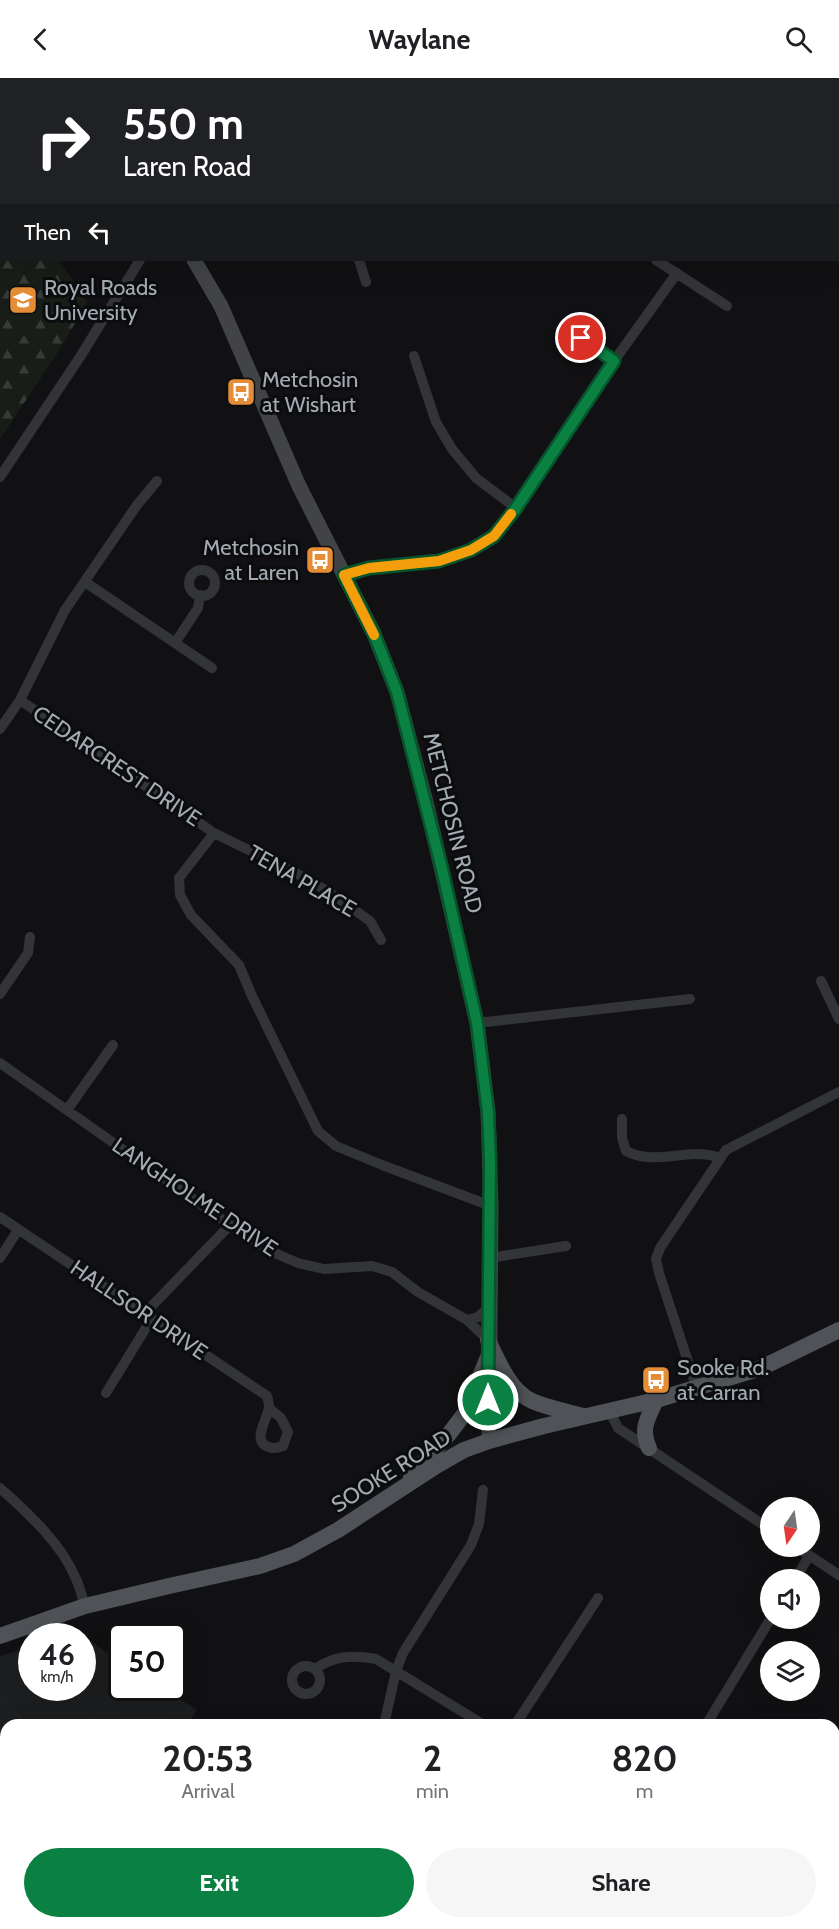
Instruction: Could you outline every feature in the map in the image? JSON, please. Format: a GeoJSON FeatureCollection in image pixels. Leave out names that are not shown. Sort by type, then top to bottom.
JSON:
{"type":"FeatureCollection","features":[{"type":"Feature","properties":{"kind":"main road","name":"METCHOSIN ROAD"},"geometry":{"type":"LineString","coordinates":[[195,261],[221,306],[290,465],[374,634],[397,692],[441,865],[477,1023],[488,1112],[491,1206],[489,1441]]}},
{"type":"Feature","properties":{"kind":"main road","name":"SOOKE ROAD"},"geometry":{"type":"LineString","coordinates":[[1,1633],[85,1606],[260,1566],[294,1554],[320,1541],[393,1496],[436,1466],[465,1450],[489,1441],[656,1400],[761,1368],[839,1330]]}},
{"type":"Feature","properties":{"kind":"main road"},"geometry":{"type":"LineString","coordinates":[[488,1349],[509,1380],[531,1400],[586,1417]]}},
{"type":"Feature","properties":{"kind":"main road"},"geometry":{"type":"LineString","coordinates":[[393,1496],[465,1413],[488,1349]]}},
{"type":"Feature","properties":{"kind":"main road"},"geometry":{"type":"LineString","coordinates":[[649,1448],[644,1428],[656,1400]]}},
{"type":"Feature","properties":{"kind":"street"},"geometry":{"type":"LineString","coordinates":[[0,477],[80,357],[139,261]]}},
{"type":"Feature","properties":{"kind":"street"},"geometry":{"type":"LineString","coordinates":[[359,261],[366,282]]}},
{"type":"Feature","properties":{"kind":"street"},"geometry":{"type":"LineString","coordinates":[[658,261],[727,306]]}},
{"type":"Feature","properties":{"kind":"street"},"geometry":{"type":"LineString","coordinates":[[344,575],[369,568],[439,561],[471,550],[494,536],[516,508],[676,273]]}},
{"type":"Feature","properties":{"kind":"street"},"geometry":{"type":"LineString","coordinates":[[564,327],[614,361]]}},
{"type":"Feature","properties":{"kind":"street"},"geometry":{"type":"LineString","coordinates":[[414,356],[436,422],[452,449],[476,477],[516,508]]}},
{"type":"Feature","properties":{"kind":"street"},"geometry":{"type":"LineString","coordinates":[[0,729],[20,700],[65,610],[137,505],[157,480]]}},
{"type":"Feature","properties":{"kind":"street"},"geometry":{"type":"LineString","coordinates":[[85,582],[212,668]]}},
{"type":"Feature","properties":{"kind":"street"},"geometry":{"type":"LineString","coordinates":[[175,643],[198,608],[200,595]]}},
{"type":"Feature","properties":{"kind":"street","name":"CEDARCREST DRIVE"},"geometry":{"type":"LineString","coordinates":[[20,700],[214,833],[179,878],[180,895],[191,915],[239,965],[318,1131],[336,1146],[491,1206]]}},
{"type":"Feature","properties":{"kind":"street","name":"TENA PLACE"},"geometry":{"type":"LineString","coordinates":[[214,833],[296,873],[329,892],[370,921],[381,940]]}},
{"type":"Feature","properties":{"kind":"street"},"geometry":{"type":"LineString","coordinates":[[0,994],[28,952],[30,937]]}},
{"type":"Feature","properties":{"kind":"street"},"geometry":{"type":"LineString","coordinates":[[821,981],[839,1019]]}},
{"type":"Feature","properties":{"kind":"street"},"geometry":{"type":"LineString","coordinates":[[477,1023],[690,999]]}},
{"type":"Feature","properties":{"kind":"street"},"geometry":{"type":"LineString","coordinates":[[67,1110],[113,1045]]}},
{"type":"Feature","properties":{"kind":"street","name":"LANGHOLME DRIVE"},"geometry":{"type":"LineString","coordinates":[[0,1063],[270,1251],[298,1263],[324,1269],[372,1266],[392,1272],[418,1292],[467,1320],[488,1349]]}},
{"type":"Feature","properties":{"kind":"street"},"geometry":{"type":"LineString","coordinates":[[696,1386],[659,1273],[656,1258],[660,1248],[726,1150],[839,1092]]}},
{"type":"Feature","properties":{"kind":"street"},"geometry":{"type":"LineString","coordinates":[[622,1119],[622,1138],[626,1151],[637,1156],[648,1158],[709,1153],[720,1158]]}},
{"type":"Feature","properties":{"kind":"street","name":"HALLSOR DRIVE"},"geometry":{"type":"LineString","coordinates":[[0,1217],[267,1396],[269,1408]]}},
{"type":"Feature","properties":{"kind":"street"},"geometry":{"type":"LineString","coordinates":[[106,1393],[149,1315],[230,1225]]}},
{"type":"Feature","properties":{"kind":"street"},"geometry":{"type":"LineString","coordinates":[[0,1258],[18,1230]]}},
{"type":"Feature","properties":{"kind":"street"},"geometry":{"type":"LineString","coordinates":[[489,1258],[566,1246]]}},
{"type":"Feature","properties":{"kind":"street"},"geometry":{"type":"LineString","coordinates":[[467,1320],[478,1317],[489,1307]]}},
{"type":"Feature","properties":{"kind":"street"},"geometry":{"type":"LineString","coordinates":[[610,1412],[618,1428],[760,1523]]}},
{"type":"Feature","properties":{"kind":"street"},"geometry":{"type":"LineString","coordinates":[[0,1488],[57,1546],[76,1578],[85,1606]]}},
{"type":"Feature","properties":{"kind":"street"},"geometry":{"type":"LineString","coordinates":[[385,1719],[396,1671],[403,1653],[471,1545],[480,1524],[483,1490]]}},
{"type":"Feature","properties":{"kind":"street"},"geometry":{"type":"LineString","coordinates":[[811,1557],[839,1575]]}},
{"type":"Feature","properties":{"kind":"street"},"geometry":{"type":"LineString","coordinates":[[519,1719],[598,1598]]}},
{"type":"Feature","properties":{"kind":"street"},"geometry":{"type":"LineString","coordinates":[[710,1719],[764,1629]]}},
{"type":"Feature","properties":{"kind":"street"},"geometry":{"type":"LineString","coordinates":[[315,1669],[334,1659],[358,1655],[376,1659],[474,1719]]}},
{"type":"Feature","properties":{"kind":"shaded area"},"geometry":{"type":"Polygon","coordinates":[[[96,1645],[108,1653],[108,1701],[183,1701],[197,1710],[191,1719],[0,1719],[0,1656],[18,1651],[18,1701],[96,1701],[96,1645]]]}},
{"type":"Feature","properties":{"kind":"green space","name":"Royal Roads University"},"geometry":{"type":"Polygon","coordinates":[[[0,261],[60,261],[87,302],[62,346],[0,439],[0,261]]]}},
{"type":"Feature","properties":{"kind":"slow traffic"},"geometry":{"type":"LineString","coordinates":[[374,635],[344,575],[369,568],[439,561],[471,550],[494,536],[511,514]]}},
{"type":"Feature","properties":{"kind":"place","name":"Royal Roads University"},"geometry":{"type":"Point","coordinates":[23,300]}},
{"type":"Feature","properties":{"kind":"place","name":"Metchosin at Wishart"},"geometry":{"type":"Point","coordinates":[241,392]}},
{"type":"Feature","properties":{"kind":"place","name":"Metchosin at Laren"},"geometry":{"type":"Point","coordinates":[320,560]}},
{"type":"Feature","properties":{"kind":"place","name":"Sooke Rd. at Carran"},"geometry":{"type":"Point","coordinates":[656,1380]}},
{"type":"Feature","properties":{"kind":"route"},"geometry":{"type":"LineString","coordinates":[[488,1400],[490,1160],[488,1112],[477,1023],[427,806],[397,692],[374,634],[344,575],[369,568],[439,561],[471,550],[494,536],[516,508],[614,361],[581,338]]}}]}
